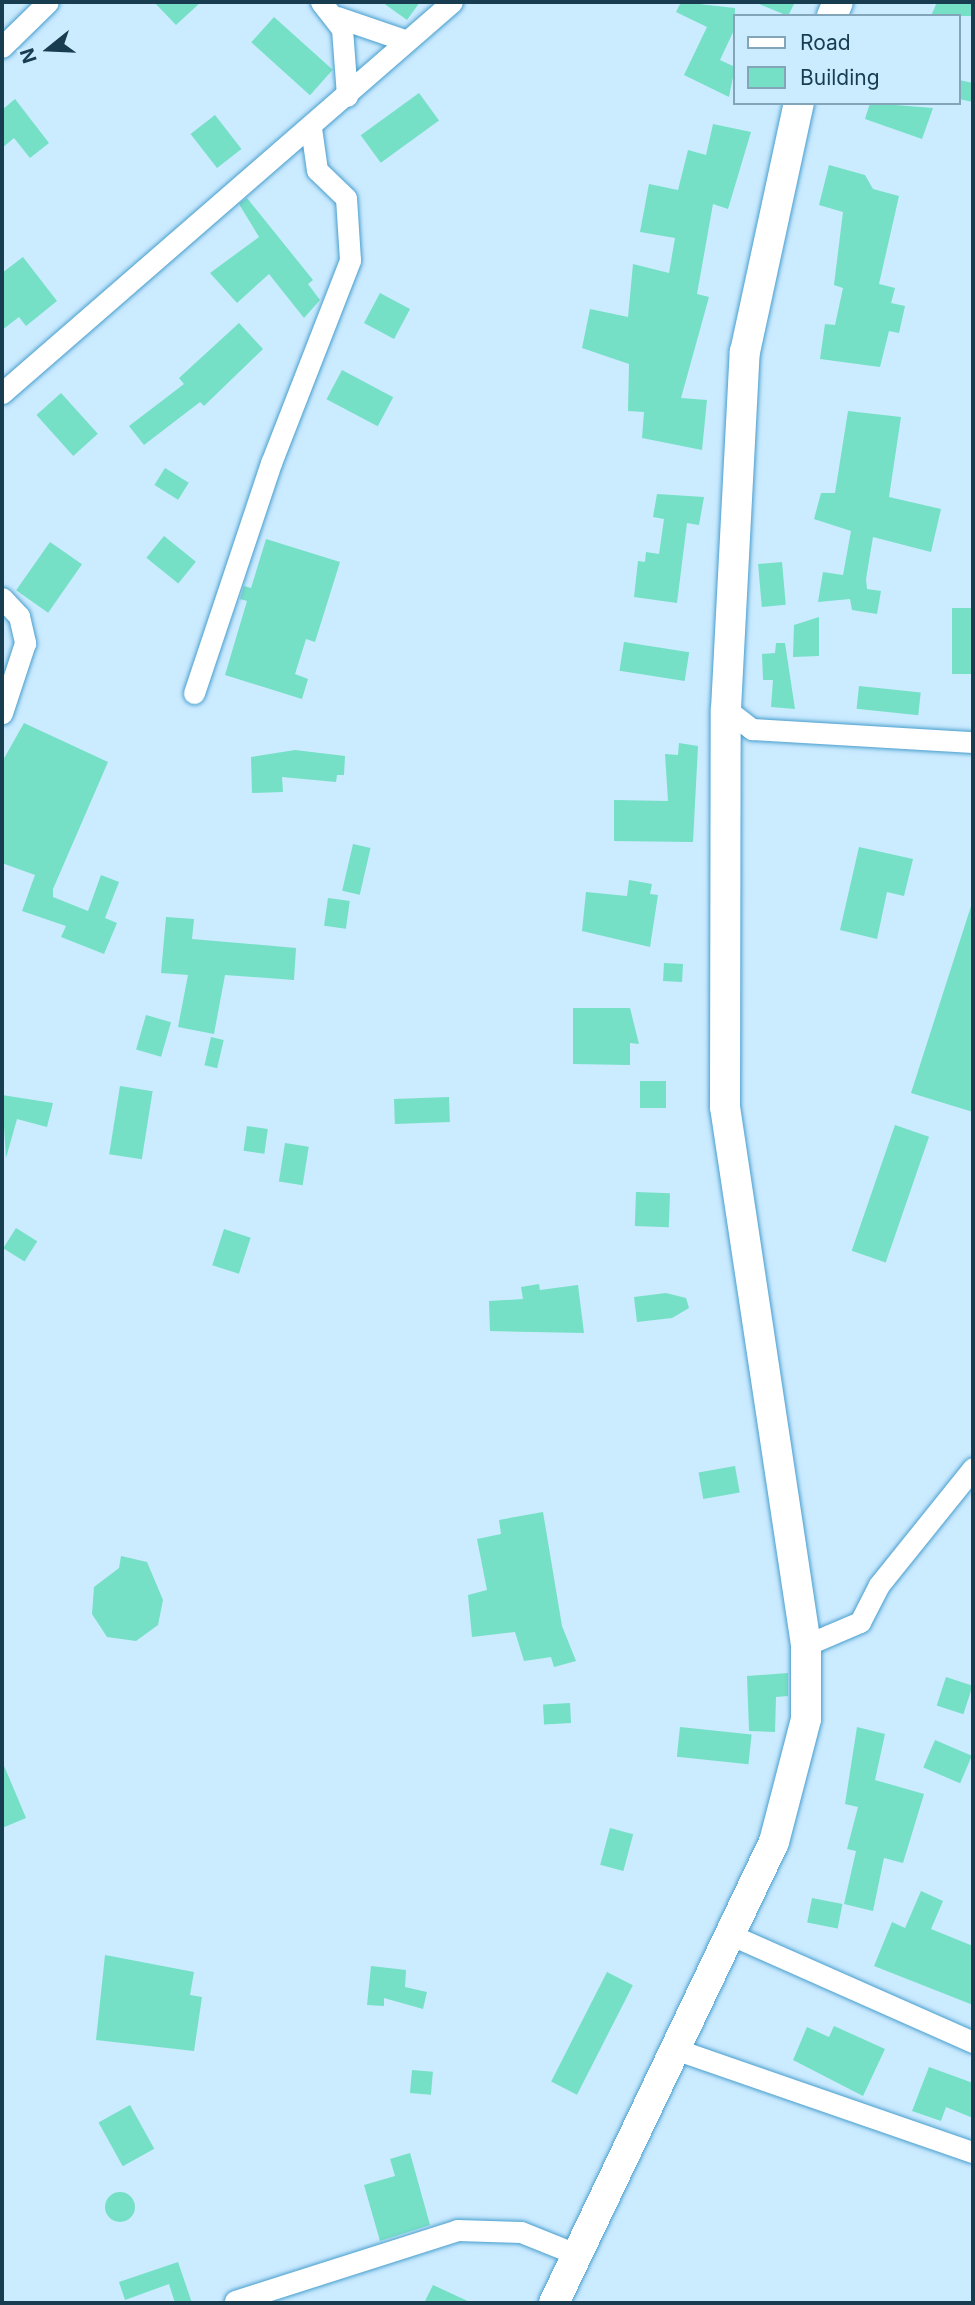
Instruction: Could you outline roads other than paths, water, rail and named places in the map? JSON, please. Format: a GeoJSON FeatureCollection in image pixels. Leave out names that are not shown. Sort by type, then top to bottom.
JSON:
{"type":"FeatureCollection","features":[{"type":"Feature","properties":{"kind":"main road"},"geometry":{"type":"LineString","coordinates":[[554,2303],[672,2048],[774,1842],[790,1790],[806,1719],[806,1645],[725,1107],[726,709],[745,352],[799,105]]}},
{"type":"Feature","properties":{"kind":"street"},"geometry":{"type":"LineString","coordinates":[[2,47],[48,2]]}},
{"type":"Feature","properties":{"kind":"street"},"geometry":{"type":"LineString","coordinates":[[321,2],[337,17],[404,40]]}},
{"type":"Feature","properties":{"kind":"street"},"geometry":{"type":"LineString","coordinates":[[2,393],[274,153],[311,128],[404,40],[452,2]]}},
{"type":"Feature","properties":{"kind":"street"},"geometry":{"type":"LineString","coordinates":[[337,17],[347,96]]}},
{"type":"Feature","properties":{"kind":"street"},"geometry":{"type":"LineString","coordinates":[[194,693],[271,464],[350,260],[346,198],[317,170],[311,128]]}},
{"type":"Feature","properties":{"kind":"street"},"geometry":{"type":"LineString","coordinates":[[2,598],[19,616],[25,643],[2,713]]}},
{"type":"Feature","properties":{"kind":"street"},"geometry":{"type":"LineString","coordinates":[[726,709],[752,729],[973,742]]}},
{"type":"Feature","properties":{"kind":"street"},"geometry":{"type":"LineString","coordinates":[[806,1645],[860,1622],[878,1585],[971,1472]]}},
{"type":"Feature","properties":{"kind":"street"},"geometry":{"type":"LineString","coordinates":[[729,1934],[973,2042]]}},
{"type":"Feature","properties":{"kind":"street"},"geometry":{"type":"LineString","coordinates":[[672,2048],[973,2152]]}},
{"type":"Feature","properties":{"kind":"street"},"geometry":{"type":"LineString","coordinates":[[235,2301],[457,2230],[522,2232],[576,2254]]}}]}
